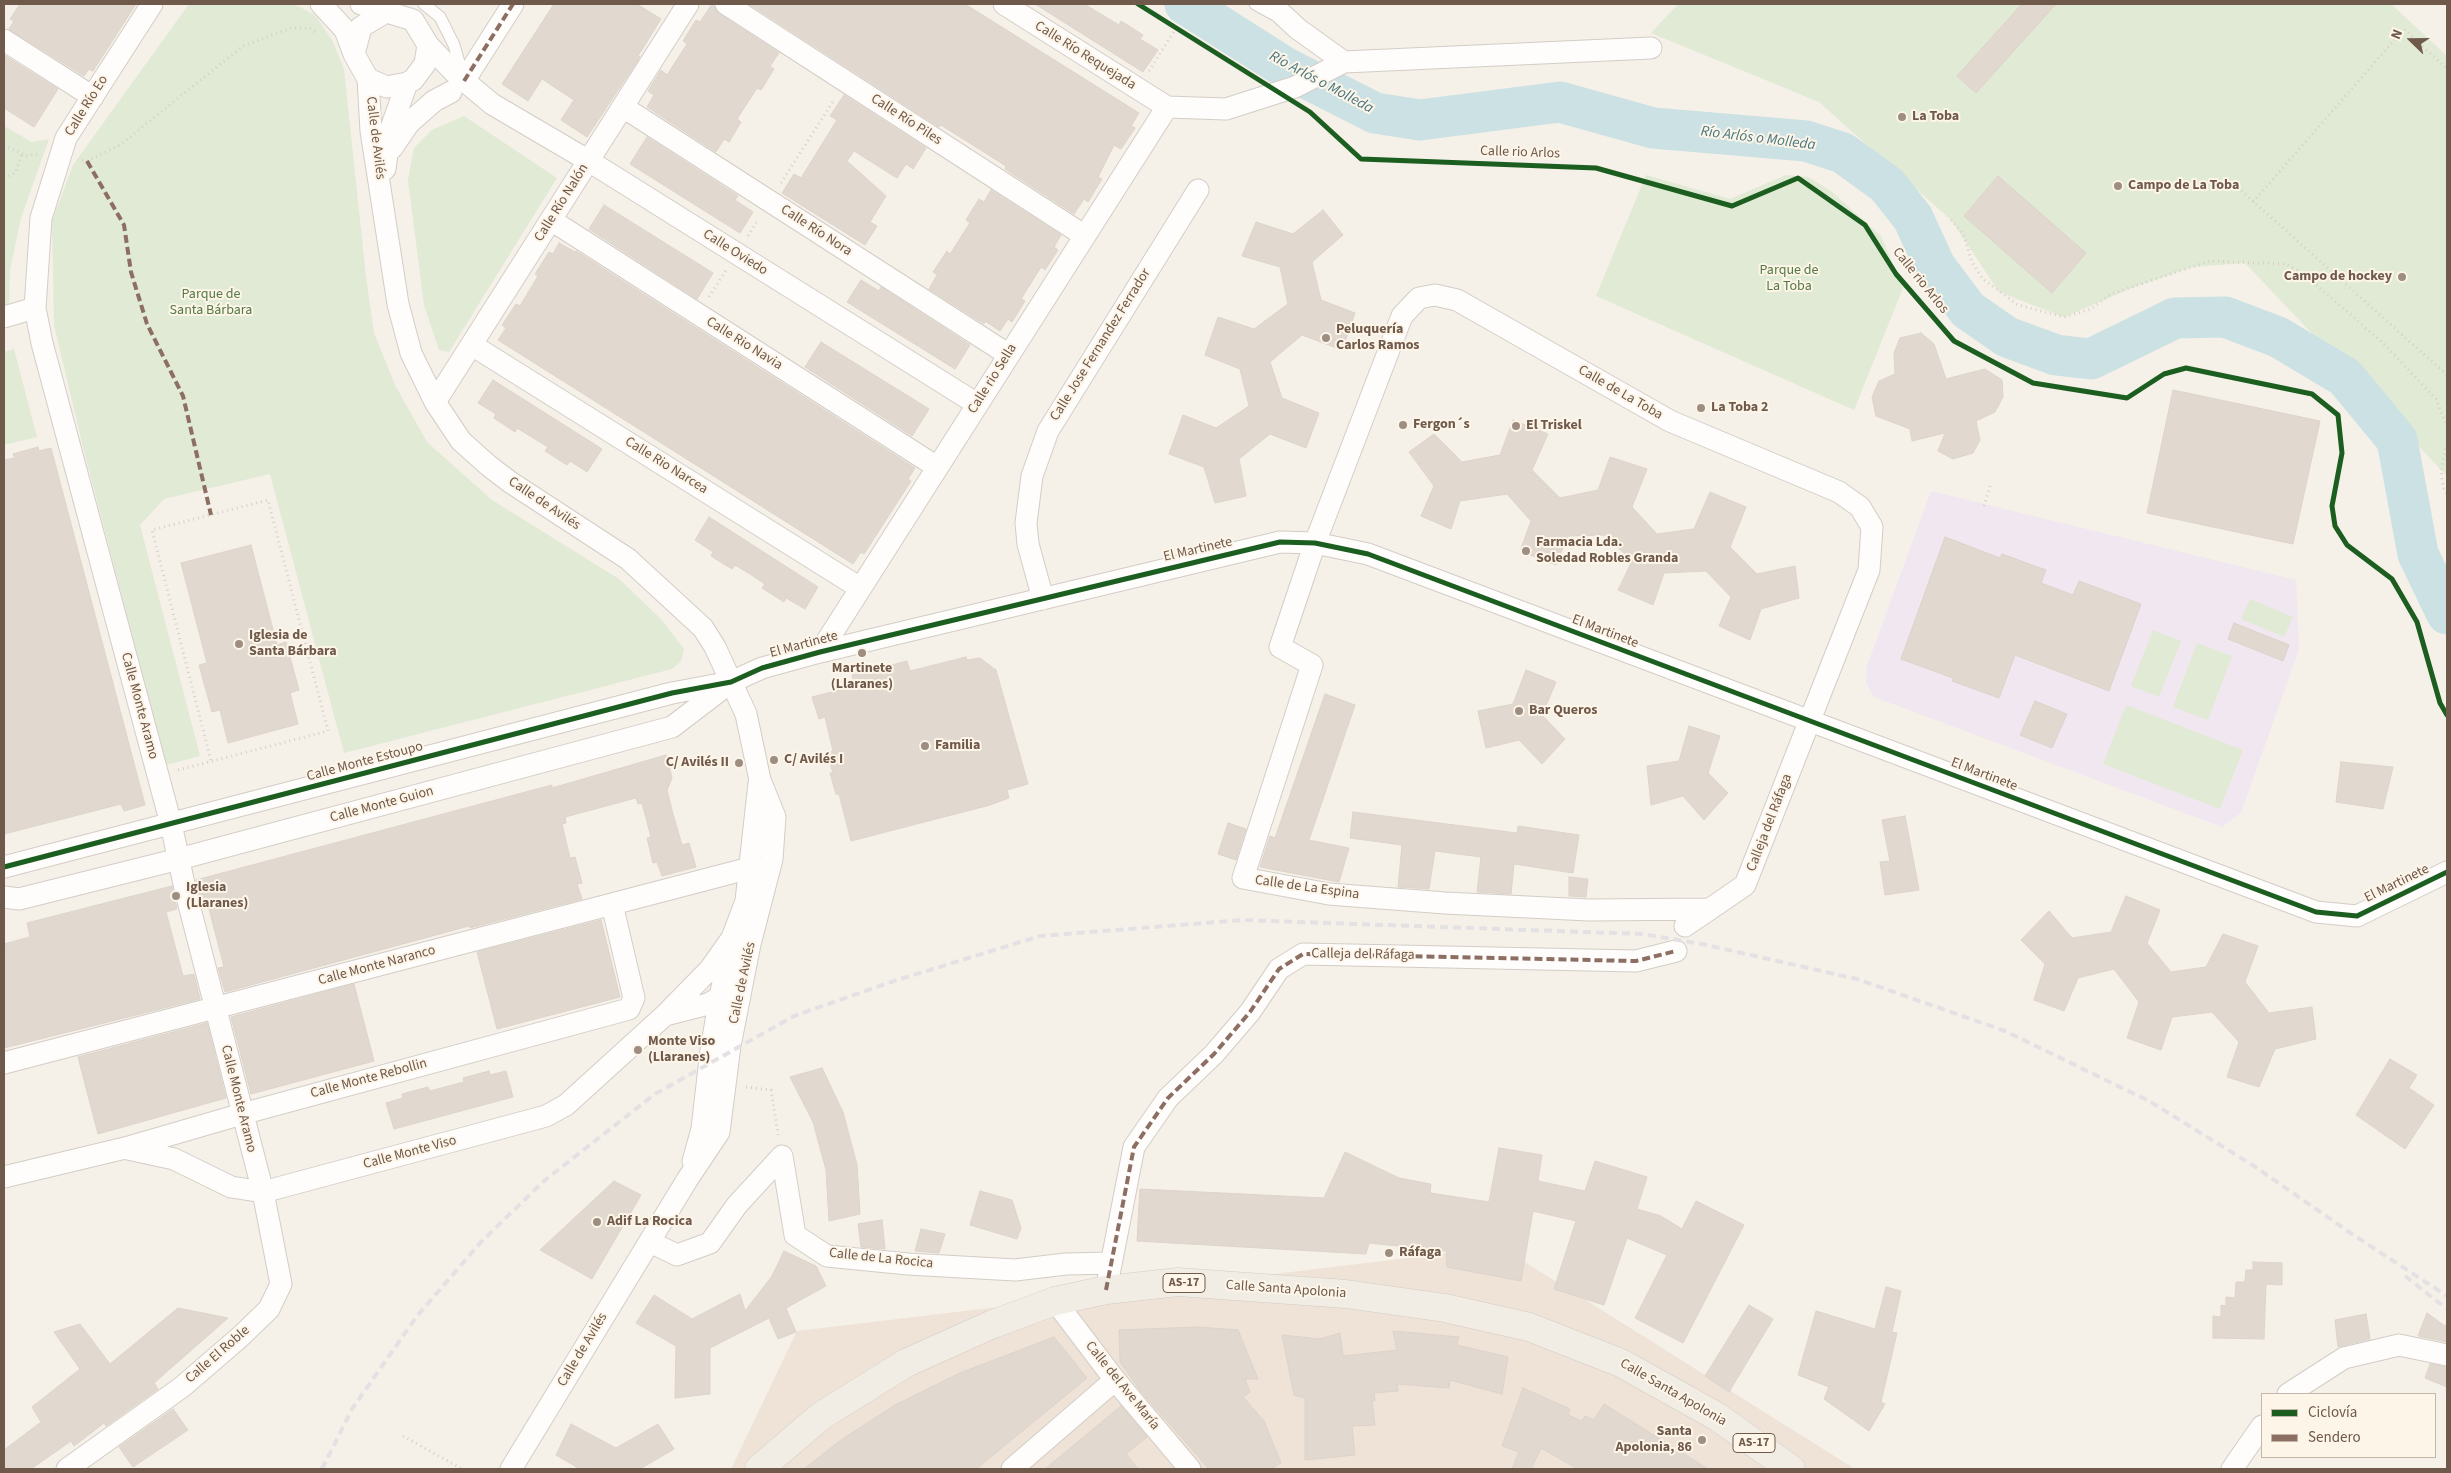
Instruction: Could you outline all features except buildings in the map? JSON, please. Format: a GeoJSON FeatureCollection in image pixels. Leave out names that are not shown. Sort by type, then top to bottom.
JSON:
{"type":"FeatureCollection","features":[{"type":"Feature","properties":{"kind":"main road","name":"Calle Santa Apolonia"},"geometry":{"type":"LineString","coordinates":[[759,1469],[821,1416],[906,1363],[993,1324],[1055,1301],[1106,1290],[1178,1282],[1346,1294],[1445,1308],[1529,1327],[1621,1363],[1716,1416],[1791,1469]]}},
{"type":"Feature","properties":{"kind":"street","name":"Calle Río Eo"},"geometry":{"type":"LineString","coordinates":[[41,218],[66,138],[152,4]]}},
{"type":"Feature","properties":{"kind":"street"},"geometry":{"type":"LineString","coordinates":[[321,4],[346,30],[354,54],[368,79],[387,87],[410,81],[425,64],[428,44],[413,20],[361,4]]}},
{"type":"Feature","properties":{"kind":"street"},"geometry":{"type":"LineString","coordinates":[[457,86],[513,4]]}},
{"type":"Feature","properties":{"kind":"street","name":"Calle Río Nalón"},"geometry":{"type":"LineString","coordinates":[[436,402],[688,4]]}},
{"type":"Feature","properties":{"kind":"street","name":"Calle Río Piles"},"geometry":{"type":"LineString","coordinates":[[726,4],[1085,236]]}},
{"type":"Feature","properties":{"kind":"street","name":"Calle Río Requejada"},"geometry":{"type":"LineString","coordinates":[[1004,4],[1167,107]]}},
{"type":"Feature","properties":{"kind":"street"},"geometry":{"type":"LineString","coordinates":[[1271,4],[1337,65]]}},
{"type":"Feature","properties":{"kind":"street"},"geometry":{"type":"LineString","coordinates":[[354,54],[361,27],[386,12]]}},
{"type":"Feature","properties":{"kind":"street"},"geometry":{"type":"LineString","coordinates":[[4,40],[93,97]]}},
{"type":"Feature","properties":{"kind":"street","name":"Calle Oviedo"},"geometry":{"type":"LineString","coordinates":[[428,44],[457,86]]}},
{"type":"Feature","properties":{"kind":"street"},"geometry":{"type":"LineString","coordinates":[[1167,107],[1226,109],[1294,87],[1337,65],[1651,48]]}},
{"type":"Feature","properties":{"kind":"street","name":"Calle de Avilés"},"geometry":{"type":"LineString","coordinates":[[368,79],[371,131],[383,197],[398,304],[411,353],[436,402],[461,441],[489,466],[510,482],[628,559],[703,628],[715,647],[746,714],[760,780],[775,817],[772,859],[741,941]]}},
{"type":"Feature","properties":{"kind":"street","name":"Calle Oviedo"},"geometry":{"type":"LineString","coordinates":[[410,81],[457,86],[492,104],[589,161],[977,404]]}},
{"type":"Feature","properties":{"kind":"street","name":"Calle de Avilés"},"geometry":{"type":"LineString","coordinates":[[383,197],[390,131],[410,81]]}},
{"type":"Feature","properties":{"kind":"street","name":"Calle de Avilés"},"geometry":{"type":"LineString","coordinates":[[386,156],[409,123],[434,101],[457,86]]}},
{"type":"Feature","properties":{"kind":"street","name":"Calle Río Nora"},"geometry":{"type":"LineString","coordinates":[[623,107],[1009,355]]}},
{"type":"Feature","properties":{"kind":"street","name":"Calle rio Sella"},"geometry":{"type":"LineString","coordinates":[[820,652],[1167,107]]}},
{"type":"Feature","properties":{"kind":"street","name":"Calle Jose Fernandez Ferrador"},"geometry":{"type":"LineString","coordinates":[[1043,599],[1028,544],[1026,523],[1032,476],[1048,431],[1198,190]]}},
{"type":"Feature","properties":{"kind":"street","name":"Calle Monte Aramo"},"geometry":{"type":"LineString","coordinates":[[41,218],[35,308],[42,343],[171,824],[215,1008],[263,1192]]}},
{"type":"Feature","properties":{"kind":"street","name":"Calle Rio Navia"},"geometry":{"type":"LineString","coordinates":[[551,220],[938,467]]}},
{"type":"Feature","properties":{"kind":"street","name":"Calle de La Toba"},"geometry":{"type":"LineString","coordinates":[[1315,542],[1402,316],[1419,298],[1434,295],[1457,300],[1670,422],[1839,492],[1860,506],[1872,527],[1869,570],[1809,720]]}},
{"type":"Feature","properties":{"kind":"street"},"geometry":{"type":"LineString","coordinates":[[4,317],[35,308]]}},
{"type":"Feature","properties":{"kind":"street","name":"Calle Rio Narcea"},"geometry":{"type":"LineString","coordinates":[[472,345],[860,588]]}},
{"type":"Feature","properties":{"kind":"street","name":"El Martinete"},"geometry":{"type":"LineString","coordinates":[[731,682],[762,668],[820,652],[1280,542],[1315,542],[1368,554],[2316,912],[2357,916],[2447,872]]}},
{"type":"Feature","properties":{"kind":"street","name":"Calle de La Espina"},"geometry":{"type":"LineString","coordinates":[[1315,542],[1280,647],[1312,665],[1243,878],[1328,894],[1435,902],[1589,910],[1710,909]]}},
{"type":"Feature","properties":{"kind":"street","name":"Calle Monte Estoupo"},"geometry":{"type":"LineString","coordinates":[[4,867],[672,693],[731,682]]}},
{"type":"Feature","properties":{"kind":"street","name":"Calle Monte Guion"},"geometry":{"type":"LineString","coordinates":[[9,901],[179,860],[672,727],[731,682]]}},
{"type":"Feature","properties":{"kind":"street","name":"Calleja del Ráfaga"},"geometry":{"type":"LineString","coordinates":[[1685,926],[1746,885],[1809,720]]}},
{"type":"Feature","properties":{"kind":"street","name":"Calle de Avilés"},"geometry":{"type":"LineString","coordinates":[[687,1180],[702,1129],[741,941],[760,780]]}},
{"type":"Feature","properties":{"kind":"street","name":"Calle Monte Naranco"},"geometry":{"type":"LineString","coordinates":[[4,1063],[750,868]]}},
{"type":"Feature","properties":{"kind":"street","name":"Calle Monte Rebollin"},"geometry":{"type":"LineString","coordinates":[[4,1177],[125,1148],[242,1114],[629,1010],[634,998],[612,904]]}},
{"type":"Feature","properties":{"kind":"street"},"geometry":{"type":"LineString","coordinates":[[720,1048],[726,1016],[720,997],[741,941]]}},
{"type":"Feature","properties":{"kind":"street","name":"Calle Monte Viso"},"geometry":{"type":"LineString","coordinates":[[125,1148],[174,1160],[230,1187],[263,1192],[546,1116],[566,1104],[678,1006],[710,969],[741,941]]}},
{"type":"Feature","properties":{"kind":"street","name":"Calleja del Ráfaga"},"geometry":{"type":"LineString","coordinates":[[1106,1290],[1134,1147],[1168,1098],[1214,1054],[1250,1012],[1279,969],[1304,954],[1636,961],[1676,951]]}},
{"type":"Feature","properties":{"kind":"street","name":"Calle Monte Viso"},"geometry":{"type":"LineString","coordinates":[[678,1006],[708,1004],[720,997]]}},
{"type":"Feature","properties":{"kind":"street"},"geometry":{"type":"LineString","coordinates":[[678,1006],[703,1024],[720,1048]]}},
{"type":"Feature","properties":{"kind":"street","name":"Calle de Avilés"},"geometry":{"type":"LineString","coordinates":[[511,1469],[687,1180],[719,1132],[725,1085],[720,1048]]}},
{"type":"Feature","properties":{"kind":"street"},"geometry":{"type":"LineString","coordinates":[[650,1242],[677,1255],[710,1243],[736,1205],[782,1156]]}},
{"type":"Feature","properties":{"kind":"street","name":"Calle de La Rocica"},"geometry":{"type":"LineString","coordinates":[[782,1156],[795,1236],[827,1256],[908,1264],[1014,1270],[1066,1264],[1111,1262]]}},
{"type":"Feature","properties":{"kind":"street","name":"Calle El Roble"},"geometry":{"type":"LineString","coordinates":[[67,1469],[182,1387],[240,1337],[269,1308],[281,1284],[263,1192]]}},
{"type":"Feature","properties":{"kind":"street","name":"Calle del Ave María"},"geometry":{"type":"LineString","coordinates":[[1055,1301],[1115,1380],[1190,1469]]}},
{"type":"Feature","properties":{"kind":"street"},"geometry":{"type":"LineString","coordinates":[[2290,1393],[2344,1358],[2399,1345],[2447,1354]]}},
{"type":"Feature","properties":{"kind":"street"},"geometry":{"type":"LineString","coordinates":[[1012,1469],[1115,1380]]}},
{"type":"Feature","properties":{"kind":"street"},"geometry":{"type":"LineString","coordinates":[[2232,1469],[2261,1427]]}},
{"type":"Feature","properties":{"kind":"lane"},"geometry":{"type":"LineString","coordinates":[[424,4],[440,17],[454,46],[457,86]]}},
{"type":"Feature","properties":{"kind":"lane"},"geometry":{"type":"LineString","coordinates":[[1256,4],[1298,29]]}},
{"type":"Feature","properties":{"kind":"path"},"geometry":{"type":"LineString","coordinates":[[1169,23],[1184,33]]}},
{"type":"Feature","properties":{"kind":"path"},"geometry":{"type":"LineString","coordinates":[[4,145],[26,156],[62,152],[87,161],[120,145],[243,46],[292,28],[310,28],[317,34]]}},
{"type":"Feature","properties":{"kind":"path"},"geometry":{"type":"LineString","coordinates":[[1138,89],[1176,28]]}},
{"type":"Feature","properties":{"kind":"path"},"geometry":{"type":"LineString","coordinates":[[2253,202],[2404,29],[2447,69]]}},
{"type":"Feature","properties":{"kind":"path"},"geometry":{"type":"LineString","coordinates":[[4,178],[15,173],[22,154]]}},
{"type":"Feature","properties":{"kind":"path"},"geometry":{"type":"LineString","coordinates":[[2234,184],[2447,374]]}},
{"type":"Feature","properties":{"kind":"path"},"geometry":{"type":"LineString","coordinates":[[1951,220],[1963,233],[1972,262],[1982,278],[2018,304],[2064,316],[2091,309],[2111,294],[2210,261],[2286,264],[2306,276],[2383,344],[2436,399],[2447,426]]}},
{"type":"Feature","properties":{"kind":"path"},"geometry":{"type":"LineString","coordinates":[[2447,444],[2441,470],[2442,487],[2447,494]]}},
{"type":"Feature","properties":{"kind":"path"},"geometry":{"type":"LineString","coordinates":[[1984,506],[1991,483]]}},
{"type":"Feature","properties":{"kind":"path"},"geometry":{"type":"LineString","coordinates":[[158,776],[328,731],[268,500],[152,530],[212,761]]}},
{"type":"Feature","properties":{"kind":"path"},"geometry":{"type":"LineString","coordinates":[[725,1085],[771,1090],[782,1156]]}},
{"type":"Feature","properties":{"kind":"path"},"geometry":{"type":"LineString","coordinates":[[403,1436],[462,1469]]}},
{"type":"Feature","properties":{"kind":"shaded area"},"geometry":{"type":"Polygon","coordinates":[[[1931,491],[2296,580],[2299,649],[2241,813],[2222,827],[1874,697],[1866,683],[1867,666],[1931,491]]]}},
{"type":"Feature","properties":{"kind":"shaded area"},"geometry":{"type":"Polygon","coordinates":[[[1501,1247],[1855,1469],[731,1469],[797,1331],[1501,1247]]]}},
{"type":"Feature","properties":{"kind":"green space","name":"Parque de Santa Bárbara"},"geometry":{"type":"Polygon","coordinates":[[[189,4],[294,4],[315,15],[332,40],[344,69],[366,277],[374,333],[395,385],[427,442],[492,500],[619,579],[662,620],[684,649],[681,661],[672,669],[344,753],[270,474],[164,499],[140,525],[200,756],[166,765],[83,447],[54,325],[52,221],[73,165],[189,4]]]}},
{"type":"Feature","properties":{"kind":"green space"},"geometry":{"type":"Polygon","coordinates":[[[1678,4],[2391,4],[2447,56],[2447,476],[2245,263],[2192,267],[2132,288],[2064,317],[1999,292],[1951,220],[1819,102],[1651,33],[1678,4]]]}},
{"type":"Feature","properties":{"kind":"green space"},"geometry":{"type":"Polygon","coordinates":[[[464,116],[557,178],[449,352],[439,350],[424,305],[408,180],[414,148],[432,130],[464,116]]]}},
{"type":"Feature","properties":{"kind":"green space"},"geometry":{"type":"Polygon","coordinates":[[[4,126],[32,142],[49,139],[21,218],[10,270],[9,307],[4,311],[4,126]]]}},
{"type":"Feature","properties":{"kind":"green space","name":"Parque de La Toba"},"geometry":{"type":"Polygon","coordinates":[[[1646,175],[1730,199],[1786,175],[1808,177],[1831,191],[1881,236],[1903,288],[1854,410],[1596,296],[1646,175]]]}},
{"type":"Feature","properties":{"kind":"green space"},"geometry":{"type":"Polygon","coordinates":[[[14,349],[37,437],[4,445],[4,352],[14,349]]]}},
{"type":"Feature","properties":{"kind":"green space"},"geometry":{"type":"Polygon","coordinates":[[[2250,599],[2293,617],[2284,637],[2241,619],[2250,599]]]}},
{"type":"Feature","properties":{"kind":"green space"},"geometry":{"type":"Polygon","coordinates":[[[2153,630],[2181,641],[2159,697],[2131,686],[2153,630]]]}},
{"type":"Feature","properties":{"kind":"green space"},"geometry":{"type":"Polygon","coordinates":[[[2197,643],[2232,656],[2208,720],[2173,707],[2197,643]]]}},
{"type":"Feature","properties":{"kind":"green space"},"geometry":{"type":"Polygon","coordinates":[[[2126,705],[2243,750],[2220,809],[2103,764],[2126,705]]]}},
{"type":"Feature","properties":{"kind":"waterway","name":"Río Arlós o Molleda"},"geometry":{"type":"LineString","coordinates":[[1185,4],[1286,68],[1375,113],[1420,120],[1560,102],[1653,128],[1806,141],[1843,153],[1887,185],[1913,218],[1935,266],[1968,310],[2007,337],[2056,355],[2091,359],[2175,318],[2225,317],[2278,337],[2345,377],[2397,440],[2418,554],[2447,614]]}},
{"type":"Feature","properties":{"kind":"railway"},"geometry":{"type":"LineString","coordinates":[[322,1469],[352,1409],[417,1316],[481,1242],[545,1180],[655,1094],[794,1016],[894,981],[1040,936],[1243,920],[1642,934],[1702,944],[1857,979],[2005,1031],[2149,1101],[2254,1166],[2352,1234],[2447,1296]]}},
{"type":"Feature","properties":{"kind":"railway"},"geometry":{"type":"LineString","coordinates":[[2405,1276],[2447,1309]]}},
{"type":"Feature","properties":{"kind":"marked path"},"geometry":{"type":"LineString","coordinates":[[464,81],[513,4]]}},
{"type":"Feature","properties":{"kind":"marked path"},"geometry":{"type":"LineString","coordinates":[[87,161],[124,225],[131,272],[147,324],[183,396],[211,515]]}},
{"type":"Feature","properties":{"kind":"marked path"},"geometry":{"type":"LineString","coordinates":[[1106,1290],[1134,1147],[1168,1098],[1214,1054],[1250,1012],[1279,969],[1303,954],[1636,961],[1676,951]]}},
{"type":"Feature","properties":{"kind":"cycle path","name":"Calle rio Arlos"},"geometry":{"type":"LineString","coordinates":[[1138,4],[1310,112],[1361,159],[1596,168],[1732,206],[1798,178],[1865,225],[1896,274],[1954,341],[2033,383],[2127,398],[2164,374],[2186,368],[2312,394],[2338,415],[2342,453],[2332,506],[2335,526],[2347,545],[2392,579],[2417,622],[2440,703],[2447,715]]}},
{"type":"Feature","properties":{"kind":"cycle path"},"geometry":{"type":"LineString","coordinates":[[4,867],[672,693],[731,682],[762,668],[820,652],[1280,542],[1315,543],[1368,554],[2316,912],[2357,916],[2447,872]]}},
{"type":"Feature","properties":{"kind":"place","name":"La Toba"},"geometry":{"type":"Point","coordinates":[1902,117]}},
{"type":"Feature","properties":{"kind":"place","name":"Campo de La Toba"},"geometry":{"type":"Point","coordinates":[2118,186]}},
{"type":"Feature","properties":{"kind":"place","name":"Campo de hockey"},"geometry":{"type":"Point","coordinates":[2402,277]}},
{"type":"Feature","properties":{"kind":"place","name":"Peluquería Carlos Ramos"},"geometry":{"type":"Point","coordinates":[1326,338]}},
{"type":"Feature","properties":{"kind":"place","name":"La Toba 2"},"geometry":{"type":"Point","coordinates":[1701,408]}},
{"type":"Feature","properties":{"kind":"place","name":"Fergon´s"},"geometry":{"type":"Point","coordinates":[1403,425]}},
{"type":"Feature","properties":{"kind":"place","name":"El Triskel"},"geometry":{"type":"Point","coordinates":[1516,426]}},
{"type":"Feature","properties":{"kind":"place","name":"Farmacia Lda. Soledad Robles Granda"},"geometry":{"type":"Point","coordinates":[1526,551]}},
{"type":"Feature","properties":{"kind":"place","name":"Iglesia de Santa Bárbara"},"geometry":{"type":"Point","coordinates":[239,644]}},
{"type":"Feature","properties":{"kind":"place","name":"Martinete (Llaranes)"},"geometry":{"type":"Point","coordinates":[862,653]}},
{"type":"Feature","properties":{"kind":"place","name":"Bar Queros"},"geometry":{"type":"Point","coordinates":[1519,711]}},
{"type":"Feature","properties":{"kind":"place","name":"Familia"},"geometry":{"type":"Point","coordinates":[925,746]}},
{"type":"Feature","properties":{"kind":"place","name":"C/ Avilés I"},"geometry":{"type":"Point","coordinates":[774,760]}},
{"type":"Feature","properties":{"kind":"place","name":"C/ Avilés II"},"geometry":{"type":"Point","coordinates":[739,763]}},
{"type":"Feature","properties":{"kind":"place","name":"Iglesia (Llaranes)"},"geometry":{"type":"Point","coordinates":[176,896]}},
{"type":"Feature","properties":{"kind":"place","name":"Monte Viso (Llaranes)"},"geometry":{"type":"Point","coordinates":[638,1050]}},
{"type":"Feature","properties":{"kind":"place","name":"Adif La Rocica"},"geometry":{"type":"Point","coordinates":[597,1222]}},
{"type":"Feature","properties":{"kind":"place","name":"Ráfaga"},"geometry":{"type":"Point","coordinates":[1389,1253]}},
{"type":"Feature","properties":{"kind":"place","name":"Santa Apolonia, 86"},"geometry":{"type":"Point","coordinates":[1702,1440]}}]}
